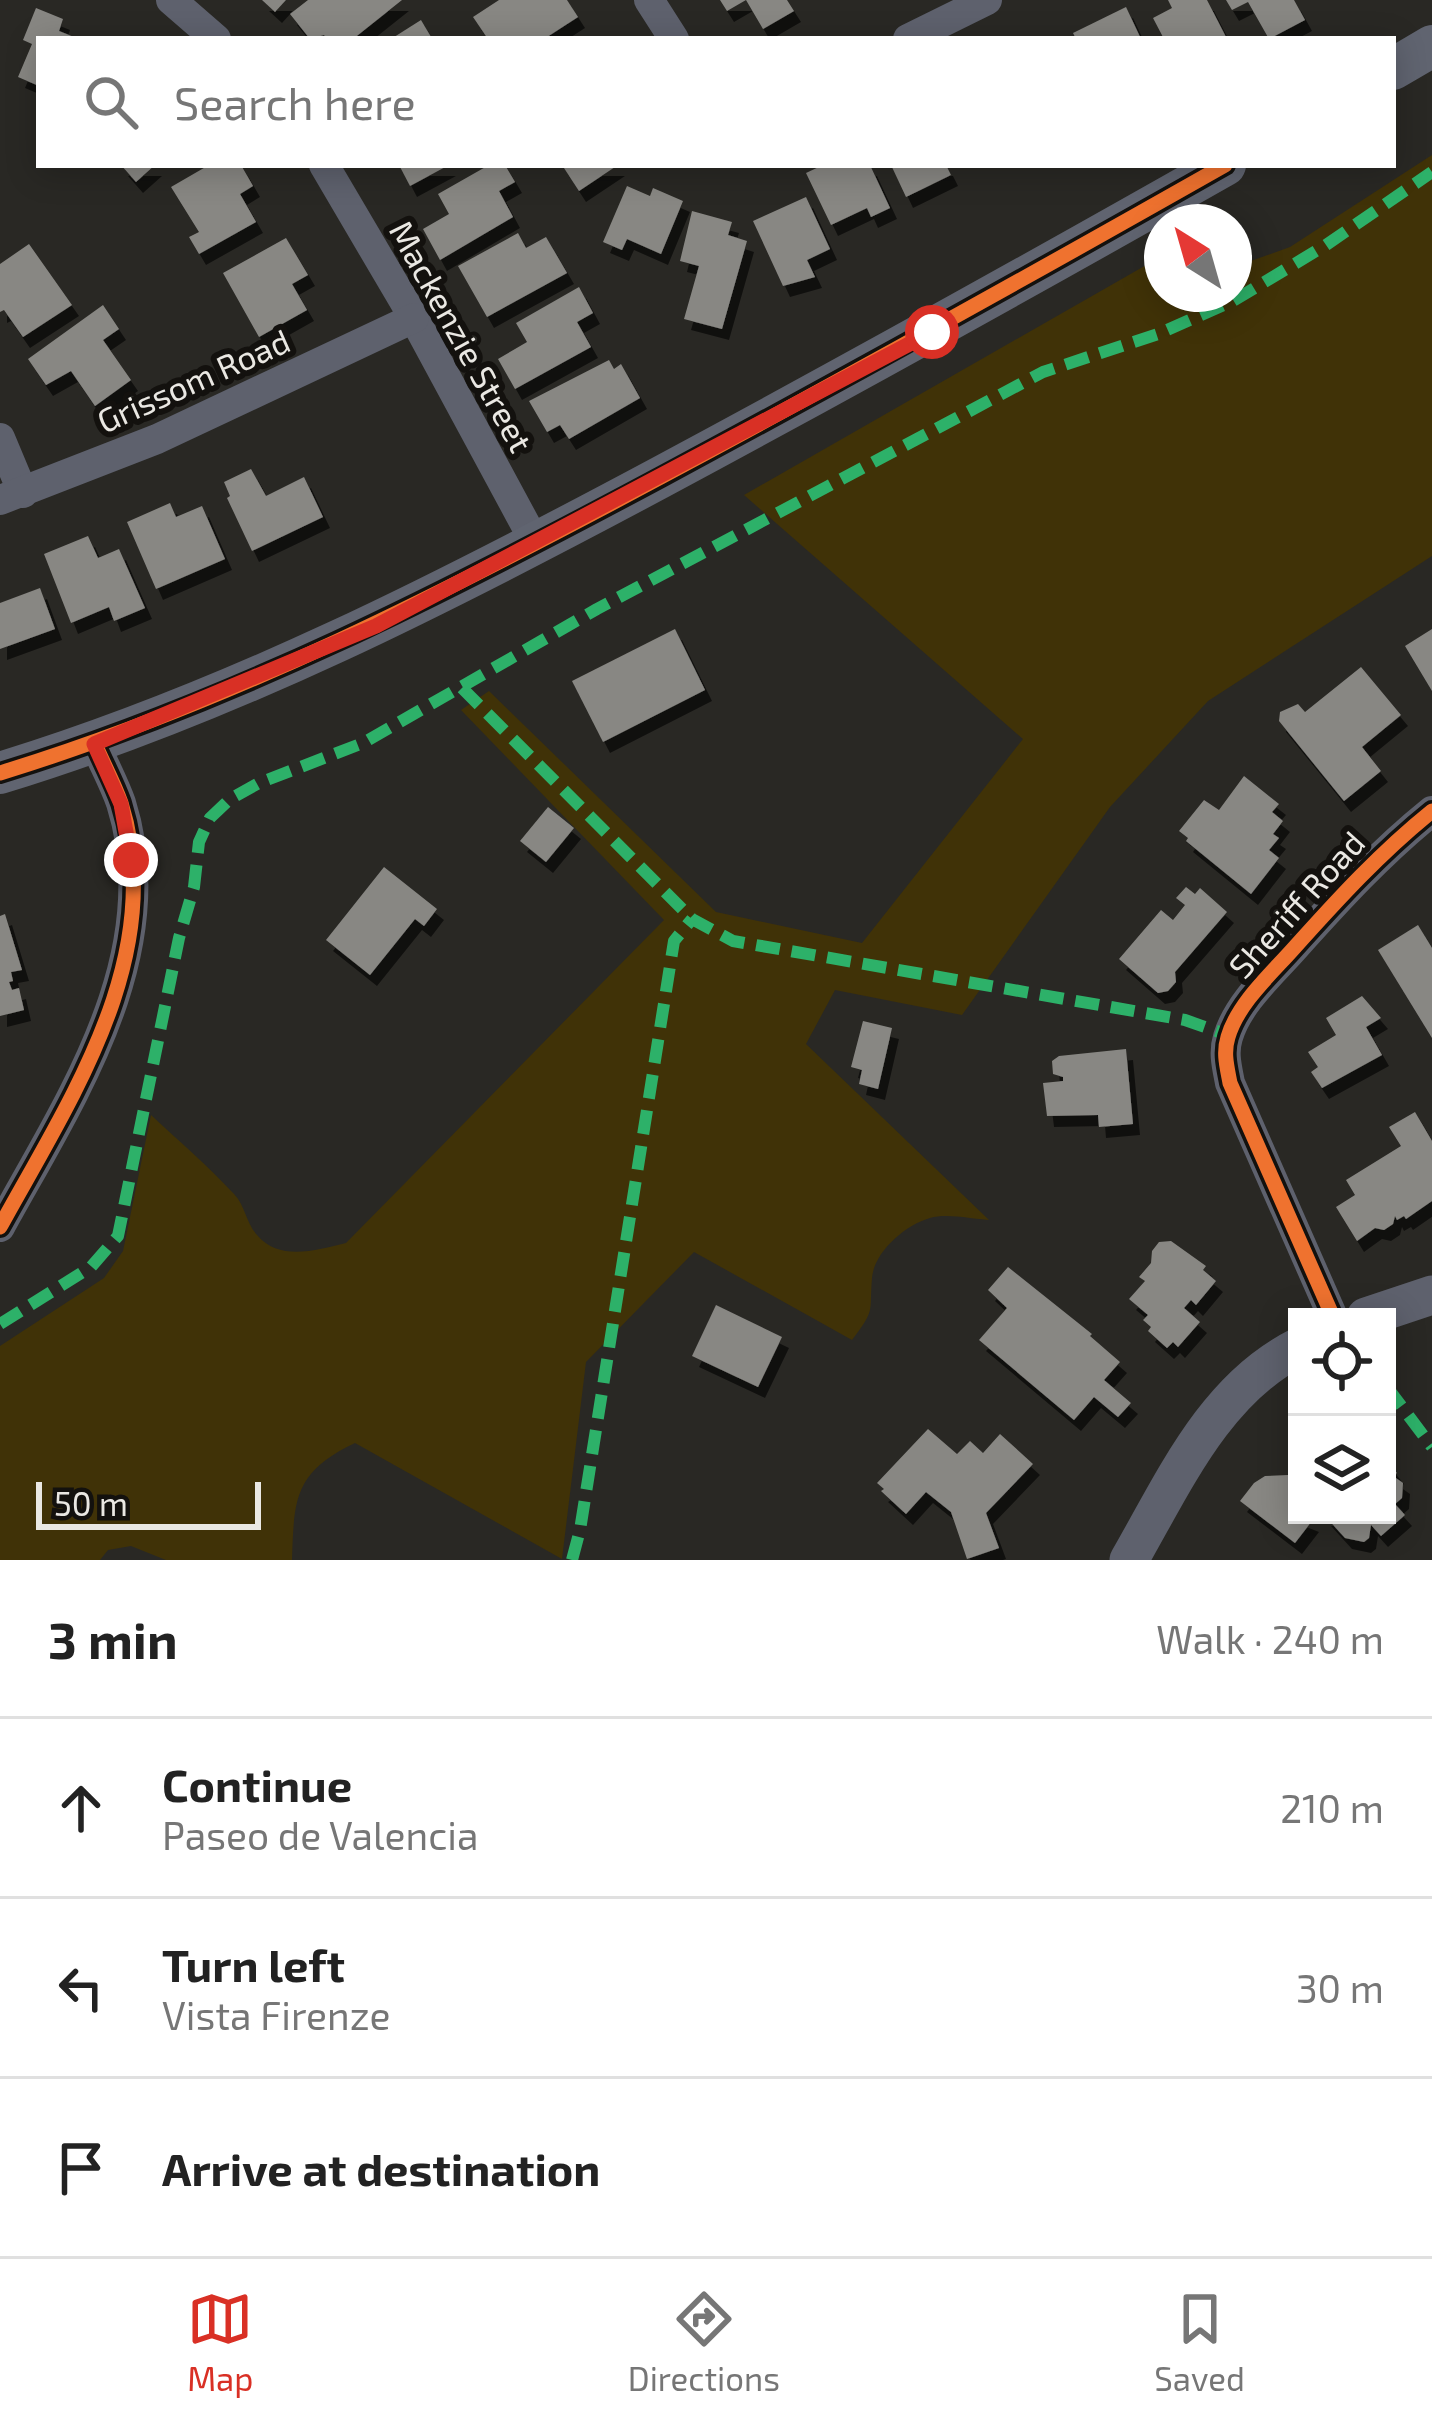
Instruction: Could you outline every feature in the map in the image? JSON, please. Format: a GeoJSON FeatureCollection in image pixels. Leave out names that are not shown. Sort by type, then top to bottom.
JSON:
{"type":"FeatureCollection","features":[{"type":"Feature","properties":{"kind":"main road"},"geometry":{"type":"LineString","coordinates":[[1396,67],[1432,46]]}},
{"type":"Feature","properties":{"kind":"main road"},"geometry":{"type":"LineString","coordinates":[[0,773],[94,744],[376,626],[932,332],[1220,168]]}},
{"type":"Feature","properties":{"kind":"street"},"geometry":{"type":"LineString","coordinates":[[171,0],[213,36]]}},
{"type":"Feature","properties":{"kind":"street"},"geometry":{"type":"LineString","coordinates":[[649,0],[672,36]]}},
{"type":"Feature","properties":{"kind":"street"},"geometry":{"type":"LineString","coordinates":[[914,36],[987,0]]}},
{"type":"Feature","properties":{"kind":"street","name":"Mackenzie Street"},"geometry":{"type":"LineString","coordinates":[[326,168],[414,318],[536,544]]}},
{"type":"Feature","properties":{"kind":"street","name":"Grissom Road"},"geometry":{"type":"LineString","coordinates":[[11,496],[157,439],[414,318]]}},
{"type":"Feature","properties":{"kind":"street"},"geometry":{"type":"LineString","coordinates":[[0,438],[11,496]]}},
{"type":"Feature","properties":{"kind":"street"},"geometry":{"type":"LineString","coordinates":[[0,1227],[94,1055],[122,976],[131,860],[121,804],[94,744]]}},
{"type":"Feature","properties":{"kind":"street","name":"Sheriff Road"},"geometry":{"type":"LineString","coordinates":[[1329,1308],[1230,1083],[1224,1055],[1228,1035],[1265,981],[1381,852],[1432,811]]}},
{"type":"Feature","properties":{"kind":"street"},"geometry":{"type":"LineString","coordinates":[[1393,1308],[1432,1295]]}},
{"type":"Feature","properties":{"kind":"street"},"geometry":{"type":"LineString","coordinates":[[1129,1560],[1195,1445],[1239,1390],[1288,1355]]}},
{"type":"Feature","properties":{"kind":"shaded area"},"geometry":{"type":"Polygon","coordinates":[[[1432,155],[1432,556],[1208,701],[1110,807],[962,1015],[835,990],[806,1044],[989,1220],[930,1218],[892,1241],[874,1268],[870,1310],[852,1340],[694,1252],[586,1362],[562,1559],[355,1443],[320,1465],[301,1490],[292,1560],[166,1560],[131,1546],[108,1550],[100,1560],[0,1560],[0,1346],[104,1278],[123,1251],[151,1115],[234,1194],[253,1230],[266,1243],[299,1252],[346,1243],[664,920],[461,710],[489,691],[716,912],[862,943],[1023,739],[744,495],[1144,266],[1144,312],[1252,312],[1252,261],[1290,247],[1432,155]]]}},
{"type":"Feature","properties":{"kind":"building"},"geometry":{"type":"Polygon","coordinates":[[[262,0],[286,0],[275,12],[262,0]]]}},
{"type":"Feature","properties":{"kind":"building"},"geometry":{"type":"Polygon","coordinates":[[[308,0],[402,0],[357,36],[308,36],[290,14],[308,0]]]}},
{"type":"Feature","properties":{"kind":"building"},"geometry":{"type":"Polygon","coordinates":[[[499,0],[567,0],[578,17],[549,36],[486,36],[473,17],[499,0]]]}},
{"type":"Feature","properties":{"kind":"building"},"geometry":{"type":"Polygon","coordinates":[[[720,0],[746,0],[727,11],[720,0]]]}},
{"type":"Feature","properties":{"kind":"building"},"geometry":{"type":"Polygon","coordinates":[[[746,0],[787,0],[794,11],[763,29],[746,0]]]}},
{"type":"Feature","properties":{"kind":"building"},"geometry":{"type":"Polygon","coordinates":[[[1168,0],[1207,0],[1225,36],[1162,36],[1153,18],[1172,8],[1168,0]]]}},
{"type":"Feature","properties":{"kind":"building"},"geometry":{"type":"Polygon","coordinates":[[[1226,0],[1294,0],[1305,20],[1267,36],[1248,2],[1232,10],[1226,0]]]}},
{"type":"Feature","properties":{"kind":"building"},"geometry":{"type":"Polygon","coordinates":[[[1126,7],[1140,36],[1074,36],[1126,7]]]}},
{"type":"Feature","properties":{"kind":"building"},"geometry":{"type":"Polygon","coordinates":[[[36,8],[63,19],[59,31],[72,36],[36,36],[36,85],[18,77],[32,44],[23,40],[36,8]]]}},
{"type":"Feature","properties":{"kind":"building"},"geometry":{"type":"Polygon","coordinates":[[[421,20],[430,36],[396,36],[421,20]]]}},
{"type":"Feature","properties":{"kind":"building"},"geometry":{"type":"Polygon","coordinates":[[[124,168],[152,168],[136,182],[124,168]]]}},
{"type":"Feature","properties":{"kind":"building"},"geometry":{"type":"Polygon","coordinates":[[[204,168],[243,168],[253,186],[240,194],[256,222],[199,254],[189,237],[199,232],[171,187],[204,168]]]}},
{"type":"Feature","properties":{"kind":"building"},"geometry":{"type":"Polygon","coordinates":[[[401,168],[443,168],[410,186],[401,168]]]}},
{"type":"Feature","properties":{"kind":"building"},"geometry":{"type":"Polygon","coordinates":[[[484,168],[507,168],[515,182],[499,191],[513,217],[440,260],[423,229],[449,214],[438,194],[484,168]]]}},
{"type":"Feature","properties":{"kind":"building"},"geometry":{"type":"Polygon","coordinates":[[[564,168],[614,168],[579,191],[564,168]]]}},
{"type":"Feature","properties":{"kind":"building"},"geometry":{"type":"Polygon","coordinates":[[[817,168],[871,168],[890,208],[871,217],[867,208],[831,225],[806,173],[817,168]]]}},
{"type":"Feature","properties":{"kind":"building"},"geometry":{"type":"Polygon","coordinates":[[[892,168],[948,168],[951,175],[906,197],[892,168]]]}},
{"type":"Feature","properties":{"kind":"building"},"geometry":{"type":"Polygon","coordinates":[[[627,186],[650,196],[653,188],[683,201],[661,254],[627,239],[622,250],[603,242],[627,186]]]}},
{"type":"Feature","properties":{"kind":"building"},"geometry":{"type":"Polygon","coordinates":[[[806,197],[830,249],[807,260],[815,277],[783,286],[753,221],[806,197]]]}},
{"type":"Feature","properties":{"kind":"building"},"geometry":{"type":"Polygon","coordinates":[[[692,211],[732,222],[728,235],[747,241],[722,329],[684,319],[699,266],[680,261],[692,211]]]}},
{"type":"Feature","properties":{"kind":"building"},"geometry":{"type":"Polygon","coordinates":[[[518,233],[526,248],[546,237],[567,273],[487,317],[458,266],[518,233]]]}},
{"type":"Feature","properties":{"kind":"building"},"geometry":{"type":"Polygon","coordinates":[[[286,238],[308,275],[292,284],[307,310],[259,337],[223,273],[286,238]]]}},
{"type":"Feature","properties":{"kind":"building"},"geometry":{"type":"Polygon","coordinates":[[[29,244],[72,305],[23,337],[4,310],[0,312],[0,264],[29,244]]]}},
{"type":"Feature","properties":{"kind":"building"},"geometry":{"type":"Polygon","coordinates":[[[579,287],[593,313],[577,322],[591,347],[515,389],[498,359],[527,342],[516,323],[579,287]]]}},
{"type":"Feature","properties":{"kind":"building"},"geometry":{"type":"Polygon","coordinates":[[[103,305],[119,329],[103,340],[131,380],[95,406],[71,371],[46,385],[28,359],[103,305]]]}},
{"type":"Feature","properties":{"kind":"building"},"geometry":{"type":"Polygon","coordinates":[[[609,360],[614,369],[621,364],[640,398],[569,439],[560,425],[547,432],[529,401],[609,360]]]}},
{"type":"Feature","properties":{"kind":"building"},"geometry":{"type":"Polygon","coordinates":[[[251,469],[266,496],[304,477],[323,517],[252,551],[224,482],[251,469]]]}},
{"type":"Feature","properties":{"kind":"building"},"geometry":{"type":"Polygon","coordinates":[[[170,503],[176,517],[202,506],[225,559],[156,589],[127,522],[170,503]]]}},
{"type":"Feature","properties":{"kind":"building"},"geometry":{"type":"Polygon","coordinates":[[[88,536],[98,558],[119,549],[145,608],[114,621],[109,607],[71,623],[44,554],[88,536]]]}},
{"type":"Feature","properties":{"kind":"building"},"geometry":{"type":"Polygon","coordinates":[[[40,588],[55,629],[0,649],[0,603],[40,588]]]}},
{"type":"Feature","properties":{"kind":"building"},"geometry":{"type":"Polygon","coordinates":[[[675,629],[705,690],[603,742],[572,681],[675,629]]]}},
{"type":"Feature","properties":{"kind":"building"},"geometry":{"type":"Polygon","coordinates":[[[1432,629],[1432,691],[1405,646],[1432,629]]]}},
{"type":"Feature","properties":{"kind":"building"},"geometry":{"type":"Polygon","coordinates":[[[1361,667],[1401,715],[1362,747],[1381,771],[1344,801],[1279,721],[1280,712],[1298,704],[1305,712],[1361,667]]]}},
{"type":"Feature","properties":{"kind":"building"},"geometry":{"type":"Polygon","coordinates":[[[1244,776],[1279,804],[1272,812],[1283,821],[1273,834],[1279,838],[1269,850],[1279,858],[1251,894],[1179,831],[1204,800],[1219,810],[1244,776]]]}},
{"type":"Feature","properties":{"kind":"building"},"geometry":{"type":"Polygon","coordinates":[[[548,807],[574,828],[546,862],[520,841],[548,807]]]}},
{"type":"Feature","properties":{"kind":"building"},"geometry":{"type":"Polygon","coordinates":[[[384,867],[437,909],[424,926],[415,919],[370,975],[326,940],[384,867]]]}},
{"type":"Feature","properties":{"kind":"building"},"geometry":{"type":"Polygon","coordinates":[[[1186,887],[1195,894],[1200,888],[1227,912],[1175,972],[1176,982],[1158,993],[1119,959],[1161,910],[1173,920],[1185,905],[1176,898],[1186,887]]]}},
{"type":"Feature","properties":{"kind":"building"},"geometry":{"type":"Polygon","coordinates":[[[5,914],[22,970],[11,972],[13,981],[9,982],[12,990],[19,988],[24,1010],[0,1016],[0,916],[5,914]]]}},
{"type":"Feature","properties":{"kind":"building"},"geometry":{"type":"Polygon","coordinates":[[[1418,925],[1432,948],[1432,1038],[1378,950],[1418,925]]]}},
{"type":"Feature","properties":{"kind":"building"},"geometry":{"type":"Polygon","coordinates":[[[1362,996],[1381,1018],[1366,1027],[1382,1055],[1322,1088],[1311,1072],[1318,1067],[1308,1052],[1336,1035],[1326,1018],[1362,996]]]}},
{"type":"Feature","properties":{"kind":"building"},"geometry":{"type":"Polygon","coordinates":[[[863,1021],[892,1028],[878,1089],[859,1084],[862,1070],[851,1067],[863,1021]]]}},
{"type":"Feature","properties":{"kind":"building"},"geometry":{"type":"Polygon","coordinates":[[[1126,1049],[1133,1124],[1099,1127],[1098,1115],[1047,1116],[1043,1083],[1063,1081],[1053,1074],[1052,1061],[1059,1056],[1126,1049]]]}},
{"type":"Feature","properties":{"kind":"building"},"geometry":{"type":"Polygon","coordinates":[[[1415,1112],[1432,1141],[1432,1201],[1406,1219],[1395,1216],[1384,1230],[1375,1228],[1357,1241],[1336,1207],[1355,1195],[1346,1180],[1401,1146],[1389,1127],[1415,1112]]]}},
{"type":"Feature","properties":{"kind":"building"},"geometry":{"type":"Polygon","coordinates":[[[1171,1241],[1206,1266],[1203,1270],[1216,1281],[1196,1305],[1191,1300],[1184,1308],[1200,1322],[1178,1347],[1173,1342],[1167,1348],[1148,1331],[1151,1327],[1143,1320],[1148,1315],[1129,1299],[1145,1281],[1139,1277],[1151,1263],[1152,1251],[1159,1242],[1171,1241]]]}},
{"type":"Feature","properties":{"kind":"building"},"geometry":{"type":"Polygon","coordinates":[[[1008,1267],[1120,1362],[1104,1380],[1131,1403],[1118,1417],[1094,1397],[1074,1420],[979,1340],[1007,1308],[988,1290],[1008,1267]]]}},
{"type":"Feature","properties":{"kind":"building"},"geometry":{"type":"Polygon","coordinates":[[[716,1305],[782,1337],[758,1387],[692,1356],[716,1305]]]}},
{"type":"Feature","properties":{"kind":"building"},"geometry":{"type":"Polygon","coordinates":[[[928,1429],[957,1454],[970,1441],[983,1453],[1000,1434],[1033,1464],[986,1513],[999,1548],[967,1559],[951,1512],[926,1492],[906,1514],[881,1491],[877,1483],[928,1429]]]}},
{"type":"Feature","properties":{"kind":"building"},"geometry":{"type":"Polygon","coordinates":[[[1288,1475],[1288,1524],[1310,1524],[1295,1543],[1240,1501],[1265,1476],[1288,1475]]]}},
{"type":"Feature","properties":{"kind":"building"},"geometry":{"type":"Polygon","coordinates":[[[1396,1478],[1403,1483],[1402,1498],[1396,1503],[1396,1478]]]}},
{"type":"Feature","properties":{"kind":"building"},"geometry":{"type":"Polygon","coordinates":[[[1332,1524],[1395,1524],[1381,1536],[1371,1525],[1364,1542],[1345,1538],[1332,1524]]]}},
{"type":"Feature","properties":{"kind":"marked path"},"geometry":{"type":"LineString","coordinates":[[0,1324],[91,1267],[118,1236],[179,938],[194,887],[199,842],[210,818],[230,799],[363,743],[597,609],[1043,372],[1158,334],[1233,301],[1432,172]]}},
{"type":"Feature","properties":{"kind":"marked path"},"geometry":{"type":"LineString","coordinates":[[462,688],[692,919],[733,941],[1185,1020],[1228,1035]]}},
{"type":"Feature","properties":{"kind":"marked path"},"geometry":{"type":"LineString","coordinates":[[572,1560],[674,941],[692,919]]}},
{"type":"Feature","properties":{"kind":"marked path"},"geometry":{"type":"LineString","coordinates":[[1396,1399],[1432,1447]]}},
{"type":"Feature","properties":{"kind":"cycle path"},"geometry":{"type":"LineString","coordinates":[[0,773],[171,713],[419,602],[732,439],[1220,168]]}},
{"type":"Feature","properties":{"kind":"cycle path"},"geometry":{"type":"LineString","coordinates":[[0,1227],[81,1078],[122,971],[132,916],[132,860],[121,803],[95,744]]}},
{"type":"Feature","properties":{"kind":"cycle path"},"geometry":{"type":"LineString","coordinates":[[1329,1308],[1230,1083],[1227,1043],[1239,1012],[1266,979],[1360,876],[1432,811]]}},
{"type":"Feature","properties":{"kind":"route"},"geometry":{"type":"LineString","coordinates":[[131,860],[121,804],[94,744],[376,626],[932,332]]}}]}
